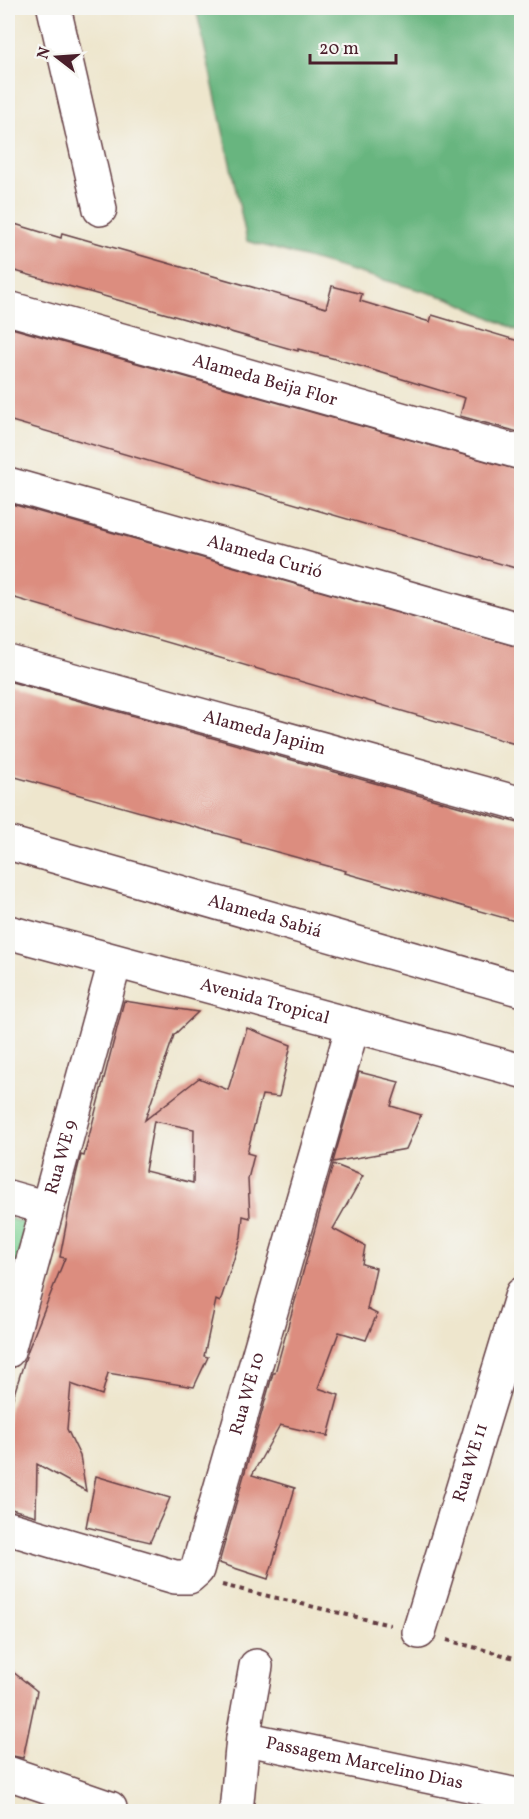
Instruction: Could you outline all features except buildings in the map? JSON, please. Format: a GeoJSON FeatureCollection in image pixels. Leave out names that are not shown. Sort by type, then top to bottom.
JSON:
{"type":"FeatureCollection","features":[{"type":"Feature","properties":{"kind":"street"},"geometry":{"type":"LineString","coordinates":[[54,8],[100,208]]}},
{"type":"Feature","properties":{"kind":"street","name":"Alameda Beija Flor"},"geometry":{"type":"LineString","coordinates":[[8,308],[522,453]]}},
{"type":"Feature","properties":{"kind":"street","name":"Alameda Curió"},"geometry":{"type":"LineString","coordinates":[[8,484],[522,630]]}},
{"type":"Feature","properties":{"kind":"street","name":"Alameda Japiim"},"geometry":{"type":"LineString","coordinates":[[8,662],[522,804]]}},
{"type":"Feature","properties":{"kind":"street","name":"Alameda Sabiá"},"geometry":{"type":"LineString","coordinates":[[8,843],[522,990]]}},
{"type":"Feature","properties":{"kind":"street","name":"Avenida Tropical"},"geometry":{"type":"LineString","coordinates":[[8,932],[522,1071]]}},
{"type":"Feature","properties":{"kind":"street","name":"Rua WE 9"},"geometry":{"type":"LineString","coordinates":[[8,1352],[115,962]]}},
{"type":"Feature","properties":{"kind":"street","name":"Rua WE 10"},"geometry":{"type":"LineString","coordinates":[[189,1577],[199,1567],[353,1025]]}},
{"type":"Feature","properties":{"kind":"street"},"geometry":{"type":"LineString","coordinates":[[8,1197],[47,1208]]}},
{"type":"Feature","properties":{"kind":"street","name":"Rua WE 11"},"geometry":{"type":"LineString","coordinates":[[419,1632],[522,1294]]}},
{"type":"Feature","properties":{"kind":"street"},"geometry":{"type":"LineString","coordinates":[[8,1528],[175,1577],[189,1577]]}},
{"type":"Feature","properties":{"kind":"street"},"geometry":{"type":"LineString","coordinates":[[237,1812],[243,1738],[256,1666]]}},
{"type":"Feature","properties":{"kind":"street","name":"Passagem Marcelino Dias"},"geometry":{"type":"LineString","coordinates":[[243,1738],[522,1796]]}},
{"type":"Feature","properties":{"kind":"street"},"geometry":{"type":"LineString","coordinates":[[8,1773],[110,1808]]}},
{"type":"Feature","properties":{"kind":"path"},"geometry":{"type":"LineString","coordinates":[[189,1577],[419,1632],[522,1660]]}},
{"type":"Feature","properties":{"kind":"green space"},"geometry":{"type":"Polygon","coordinates":[[[196,8],[521,8],[521,332],[451,299],[247,241],[196,8]]]}},
{"type":"Feature","properties":{"kind":"green space"},"geometry":{"type":"Polygon","coordinates":[[[8,1218],[29,1224],[8,1300],[8,1218]]]}}]}
